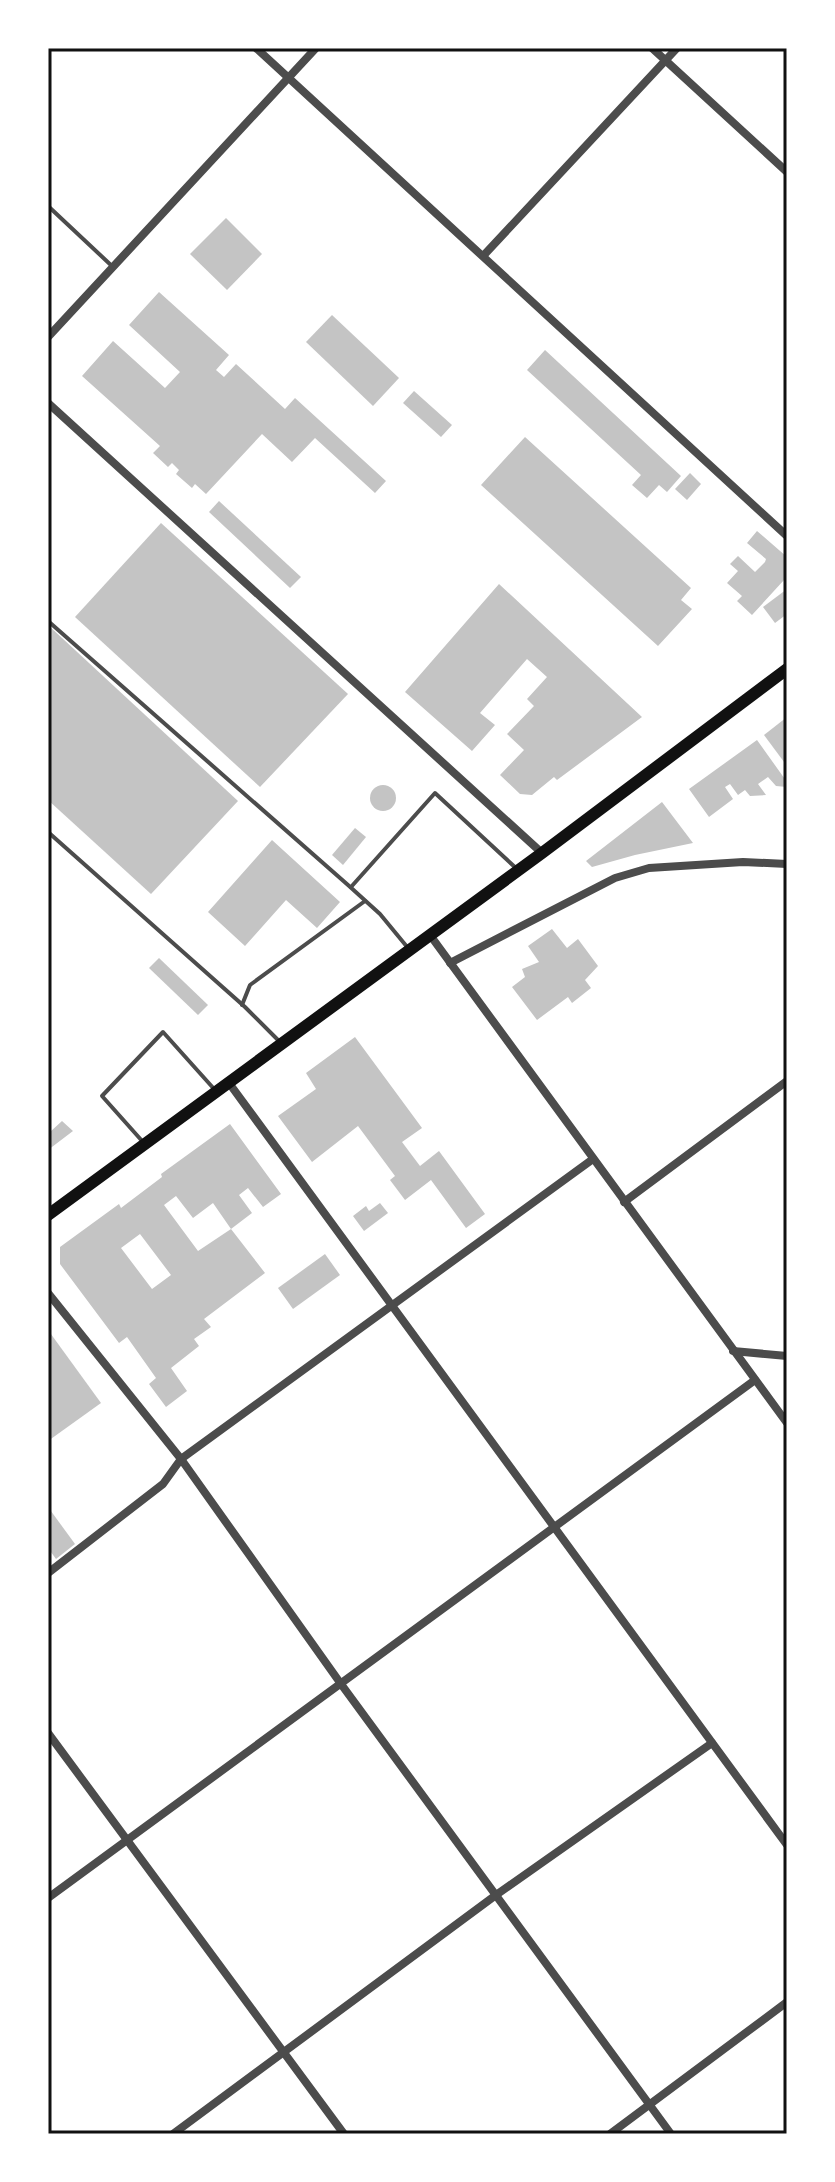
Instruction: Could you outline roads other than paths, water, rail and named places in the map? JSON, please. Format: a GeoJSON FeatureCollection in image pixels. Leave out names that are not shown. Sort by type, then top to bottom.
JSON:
{"type":"FeatureCollection","features":[{"type":"Feature","properties":{"kind":"main road"},"geometry":{"type":"LineString","coordinates":[[48,1215],[519,870],[787,669]]}},
{"type":"Feature","properties":{"kind":"street"},"geometry":{"type":"LineString","coordinates":[[256,48],[787,536]]}},
{"type":"Feature","properties":{"kind":"street"},"geometry":{"type":"LineString","coordinates":[[48,337],[316,48]]}},
{"type":"Feature","properties":{"kind":"street"},"geometry":{"type":"LineString","coordinates":[[652,48],[787,172]]}},
{"type":"Feature","properties":{"kind":"street"},"geometry":{"type":"LineString","coordinates":[[484,255],[677,48]]}},
{"type":"Feature","properties":{"kind":"street"},"geometry":{"type":"LineString","coordinates":[[48,403],[542,853]]}},
{"type":"Feature","properties":{"kind":"street"},"geometry":{"type":"LineString","coordinates":[[450,963],[588,891],[637,871],[713,863],[787,864]]}},
{"type":"Feature","properties":{"kind":"street"},"geometry":{"type":"LineString","coordinates":[[430,935],[787,1423]]}},
{"type":"Feature","properties":{"kind":"street"},"geometry":{"type":"LineString","coordinates":[[624,1202],[787,1081]]}},
{"type":"Feature","properties":{"kind":"street"},"geometry":{"type":"LineString","coordinates":[[229,1083],[787,1845]]}},
{"type":"Feature","properties":{"kind":"street"},"geometry":{"type":"LineString","coordinates":[[48,1573],[163,1484],[181,1459],[593,1159]]}},
{"type":"Feature","properties":{"kind":"street"},"geometry":{"type":"LineString","coordinates":[[48,1293],[181,1459],[341,1684],[671,2134]]}},
{"type":"Feature","properties":{"kind":"street"},"geometry":{"type":"LineString","coordinates":[[733,1351],[787,1356]]}},
{"type":"Feature","properties":{"kind":"street"},"geometry":{"type":"LineString","coordinates":[[48,1898],[755,1380]]}},
{"type":"Feature","properties":{"kind":"street"},"geometry":{"type":"LineString","coordinates":[[48,1733],[344,2134]]}},
{"type":"Feature","properties":{"kind":"street"},"geometry":{"type":"LineString","coordinates":[[173,2134],[496,1895],[712,1743]]}},
{"type":"Feature","properties":{"kind":"street"},"geometry":{"type":"LineString","coordinates":[[610,2134],[787,2002]]}},
{"type":"Feature","properties":{"kind":"lane"},"geometry":{"type":"LineString","coordinates":[[48,206],[113,267]]}},
{"type":"Feature","properties":{"kind":"lane"},"geometry":{"type":"LineString","coordinates":[[48,621],[351,887],[380,914],[409,950]]}},
{"type":"Feature","properties":{"kind":"lane"},"geometry":{"type":"LineString","coordinates":[[351,887],[435,793],[519,870]]}},
{"type":"Feature","properties":{"kind":"lane"},"geometry":{"type":"LineString","coordinates":[[48,832],[281,1043]]}},
{"type":"Feature","properties":{"kind":"lane"},"geometry":{"type":"LineString","coordinates":[[242,1005],[250,985],[365,901]]}},
{"type":"Feature","properties":{"kind":"lane"},"geometry":{"type":"LineString","coordinates":[[144,1144],[102,1096],[163,1032],[217,1092]]}}]}
